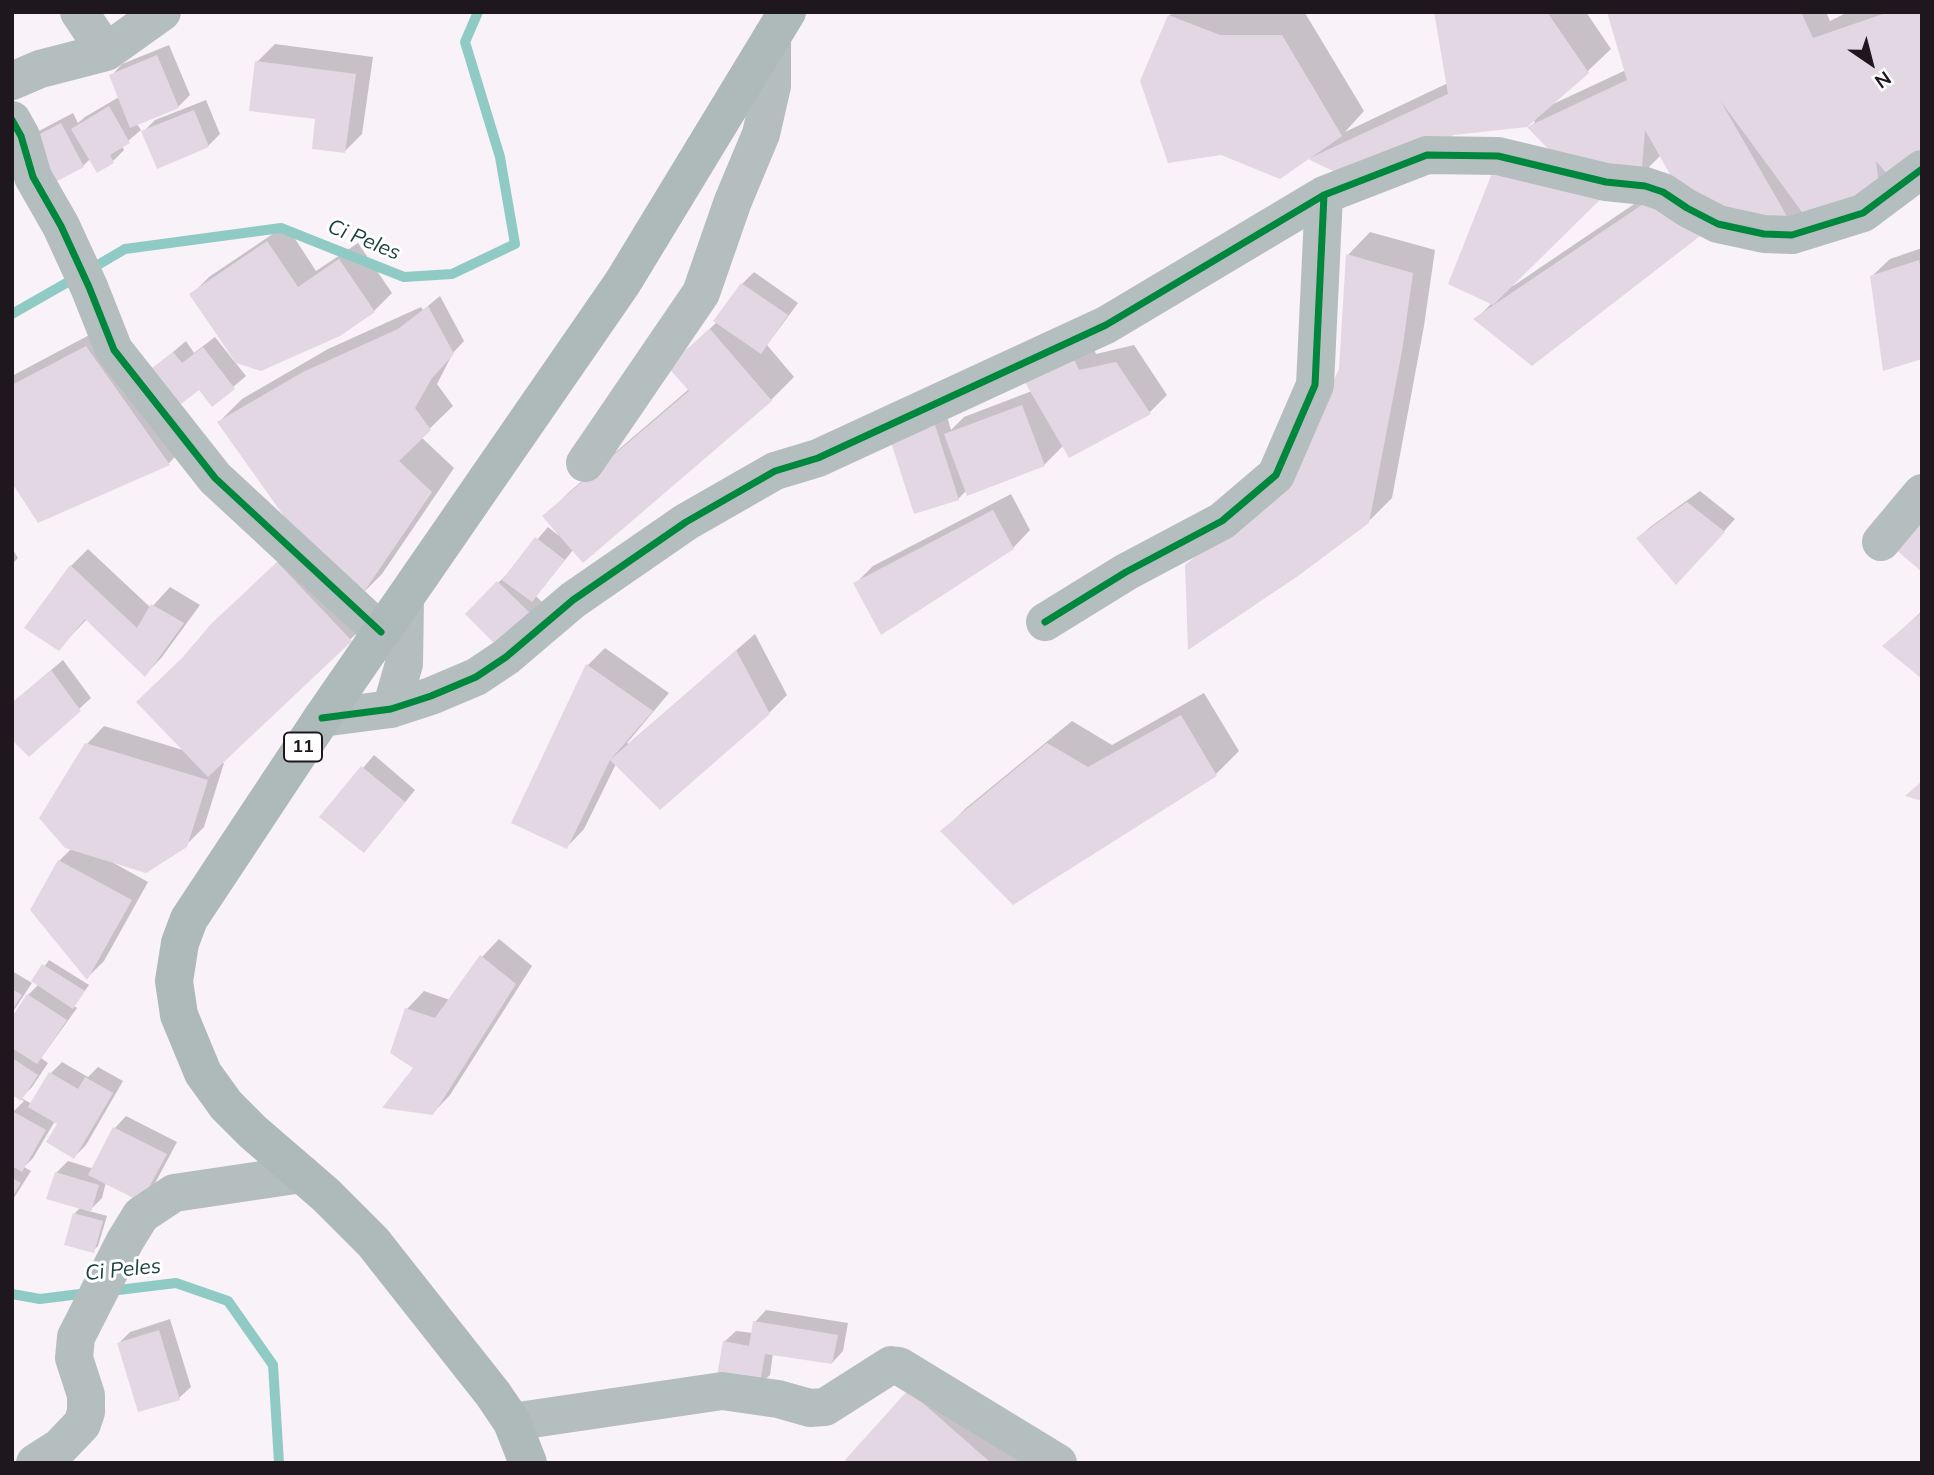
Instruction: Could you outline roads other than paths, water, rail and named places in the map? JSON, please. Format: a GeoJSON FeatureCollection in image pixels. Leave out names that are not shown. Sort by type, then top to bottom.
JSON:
{"type":"FeatureCollection","features":[{"type":"Feature","properties":{"kind":"highway","name":"11"},"geometry":{"type":"LineString","coordinates":[[528,1463],[512,1422],[472,1366],[373,1242],[302,1174],[253,1132],[226,1105],[203,1073],[179,1014],[174,981],[180,943],[190,919],[322,718],[623,282],[779,25]]}},
{"type":"Feature","properties":{"kind":"street"},"geometry":{"type":"LineString","coordinates":[[79,12],[106,52]]}},
{"type":"Feature","properties":{"kind":"street"},"geometry":{"type":"LineString","coordinates":[[12,81],[40,69],[106,52],[162,12]]}},
{"type":"Feature","properties":{"kind":"street"},"geometry":{"type":"LineString","coordinates":[[585,463],[701,293],[733,201],[761,134],[772,86],[779,25]]}},
{"type":"Feature","properties":{"kind":"street"},"geometry":{"type":"LineString","coordinates":[[12,120],[21,136],[33,177],[61,226],[114,350],[215,478],[381,632]]}},
{"type":"Feature","properties":{"kind":"street"},"geometry":{"type":"LineString","coordinates":[[322,718],[391,709],[476,677],[506,657],[573,600],[686,522],[775,471],[818,458],[1106,325],[1324,195],[1427,155],[1498,156],[1606,182],[1645,186],[1663,191],[1687,208],[1718,224],[1764,234],[1792,235],[1863,213],[1922,169]]}},
{"type":"Feature","properties":{"kind":"street"},"geometry":{"type":"LineString","coordinates":[[1045,622],[1126,572],[1222,521],[1276,475],[1315,384],[1324,195]]}},
{"type":"Feature","properties":{"kind":"street"},"geometry":{"type":"LineString","coordinates":[[1881,542],[1922,493]]}},
{"type":"Feature","properties":{"kind":"street"},"geometry":{"type":"LineString","coordinates":[[391,709],[404,664],[405,599]]}},
{"type":"Feature","properties":{"kind":"street"},"geometry":{"type":"LineString","coordinates":[[35,1463],[71,1438],[82,1424],[86,1412],[86,1395],[74,1358],[76,1337],[141,1215],[174,1193],[302,1174]]}},
{"type":"Feature","properties":{"kind":"street"},"geometry":{"type":"LineString","coordinates":[[512,1422],[722,1391],[778,1399],[810,1408],[825,1407],[891,1365],[905,1370],[1058,1463]]}},
{"type":"Feature","properties":{"kind":"waterway","name":"Ci Peles"},"geometry":{"type":"LineString","coordinates":[[91,269],[125,249],[281,228],[404,277],[452,274],[515,244],[500,157],[465,42],[478,12]]}},
{"type":"Feature","properties":{"kind":"waterway","name":"Ci Peles"},"geometry":{"type":"LineString","coordinates":[[12,314],[75,278]]}},
{"type":"Feature","properties":{"kind":"waterway","name":"Ci Peles"},"geometry":{"type":"LineString","coordinates":[[110,1291],[176,1283],[228,1301],[273,1365],[279,1463]]}},
{"type":"Feature","properties":{"kind":"waterway","name":"Ci Peles"},"geometry":{"type":"LineString","coordinates":[[12,1294],[40,1299],[88,1293]]}}]}
